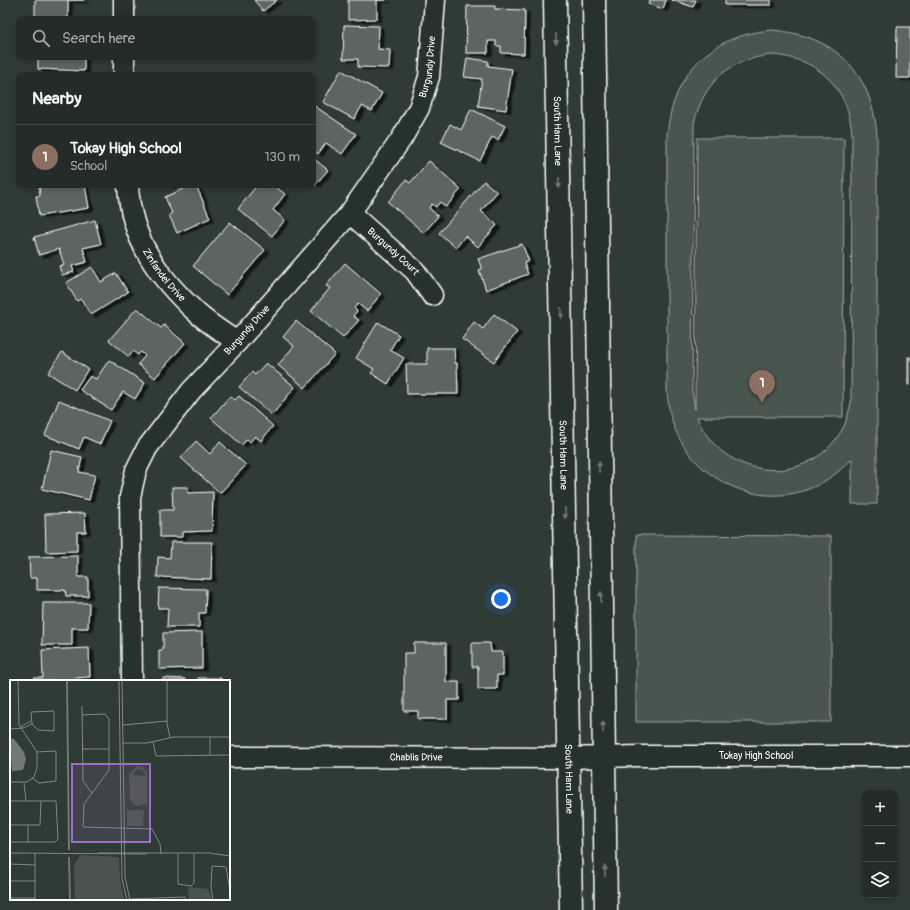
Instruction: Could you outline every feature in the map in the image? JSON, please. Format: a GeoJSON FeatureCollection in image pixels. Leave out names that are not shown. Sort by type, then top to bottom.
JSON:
{"type":"FeatureCollection","features":[{"type":"Feature","properties":{"kind":"main road","name":"South Ham Lane"},"geometry":{"type":"LineString","coordinates":[[555,0],[571,910]]}},
{"type":"Feature","properties":{"kind":"main road"},"geometry":{"type":"LineString","coordinates":[[594,0],[606,910]]}},
{"type":"Feature","properties":{"kind":"street"},"geometry":{"type":"LineString","coordinates":[[124,0],[124,16]]}},
{"type":"Feature","properties":{"kind":"street","name":"Burgundy Drive"},"geometry":{"type":"LineString","coordinates":[[132,680],[130,497],[136,470],[147,448],[191,391],[237,342],[350,213],[402,138],[419,108],[429,77],[435,0]]}},
{"type":"Feature","properties":{"kind":"street"},"geometry":{"type":"LineString","coordinates":[[124,60],[124,72]]}},
{"type":"Feature","properties":{"kind":"street","name":"Zinfandel Drive"},"geometry":{"type":"LineString","coordinates":[[128,188],[128,197],[136,230],[149,258],[169,286],[198,314],[237,342]]}},
{"type":"Feature","properties":{"kind":"street","name":"Burgundy Court"},"geometry":{"type":"LineString","coordinates":[[350,213],[414,271],[432,295]]}},
{"type":"Feature","properties":{"kind":"street","name":"Tokay High School"},"geometry":{"type":"LineString","coordinates":[[603,757],[910,756]]}},
{"type":"Feature","properties":{"kind":"street","name":"Chablis Drive"},"geometry":{"type":"LineString","coordinates":[[230,757],[603,757]]}},
{"type":"Feature","properties":{"kind":"shaded area"},"geometry":{"type":"Polygon","coordinates":[[[772,30],[794,33],[814,40],[832,49],[846,61],[858,75],[867,93],[874,113],[877,135],[877,504],[852,504],[852,459],[837,473],[820,484],[798,492],[776,495],[754,493],[733,487],[714,477],[697,462],[683,445],[673,424],[667,391],[667,135],[671,113],[677,93],[698,61],[713,49],[730,40],[750,33],[772,30]],[[772,55],[757,57],[732,67],[712,84],[704,95],[698,108],[694,123],[692,391],[695,409],[697,138],[844,138],[843,417],[697,417],[709,438],[726,454],[746,465],[768,470],[790,468],[811,461],[830,447],[844,426],[851,403],[852,135],[850,118],[845,103],[838,90],[828,78],[817,69],[804,62],[789,57],[772,55]]]}},
{"type":"Feature","properties":{"kind":"shaded area"},"geometry":{"type":"Polygon","coordinates":[[[636,535],[831,536],[831,722],[636,722],[636,535]]]}},
{"type":"Feature","properties":{"kind":"building"},"geometry":{"type":"Polygon","coordinates":[[[35,0],[68,0],[68,16],[35,16],[35,0]]]}},
{"type":"Feature","properties":{"kind":"building"},"geometry":{"type":"Polygon","coordinates":[[[254,0],[277,0],[263,11],[254,0]]]}},
{"type":"Feature","properties":{"kind":"building"},"geometry":{"type":"Polygon","coordinates":[[[348,0],[377,0],[377,19],[348,20],[348,0]]]}},
{"type":"Feature","properties":{"kind":"building"},"geometry":{"type":"Polygon","coordinates":[[[650,0],[666,0],[663,9],[648,4],[650,0]]]}},
{"type":"Feature","properties":{"kind":"building"},"geometry":{"type":"Polygon","coordinates":[[[672,0],[696,0],[693,7],[672,0]]]}},
{"type":"Feature","properties":{"kind":"building"},"geometry":{"type":"Polygon","coordinates":[[[725,0],[771,0],[771,5],[725,5],[725,0]]]}},
{"type":"Feature","properties":{"kind":"building"},"geometry":{"type":"Polygon","coordinates":[[[467,6],[495,6],[495,9],[525,10],[524,54],[501,53],[501,46],[496,46],[496,41],[488,41],[488,53],[466,53],[467,6]]]}},
{"type":"Feature","properties":{"kind":"building"},"geometry":{"type":"Polygon","coordinates":[[[344,25],[379,26],[378,49],[390,50],[389,68],[358,67],[358,59],[343,59],[344,25]]]}},
{"type":"Feature","properties":{"kind":"building"},"geometry":{"type":"Polygon","coordinates":[[[897,27],[910,27],[910,78],[896,78],[897,27]]]}},
{"type":"Feature","properties":{"kind":"building"},"geometry":{"type":"Polygon","coordinates":[[[467,58],[488,61],[488,66],[512,69],[506,110],[478,106],[482,79],[464,77],[467,58]]]}},
{"type":"Feature","properties":{"kind":"building"},"geometry":{"type":"Polygon","coordinates":[[[38,60],[84,60],[84,71],[38,69],[38,60]]]}},
{"type":"Feature","properties":{"kind":"building"},"geometry":{"type":"Polygon","coordinates":[[[341,70],[382,93],[372,111],[362,106],[354,119],[323,102],[341,70]]]}},
{"type":"Feature","properties":{"kind":"building"},"geometry":{"type":"Polygon","coordinates":[[[316,107],[356,134],[342,154],[326,143],[318,154],[316,152],[316,107]]]}},
{"type":"Feature","properties":{"kind":"building"},"geometry":{"type":"Polygon","coordinates":[[[471,109],[505,126],[498,140],[492,137],[480,161],[441,142],[450,124],[461,130],[471,109]]]}},
{"type":"Feature","properties":{"kind":"building"},"geometry":{"type":"Polygon","coordinates":[[[316,160],[328,170],[316,184],[316,160]]]}},
{"type":"Feature","properties":{"kind":"building"},"geometry":{"type":"Polygon","coordinates":[[[429,161],[461,189],[446,207],[440,202],[436,207],[432,204],[429,208],[438,216],[424,233],[388,202],[406,180],[410,183],[429,161]]]}},
{"type":"Feature","properties":{"kind":"building"},"geometry":{"type":"Polygon","coordinates":[[[484,181],[497,192],[481,211],[497,225],[478,247],[465,236],[456,248],[439,233],[484,181]]]}},
{"type":"Feature","properties":{"kind":"building"},"geometry":{"type":"Polygon","coordinates":[[[39,188],[86,188],[89,208],[39,216],[36,196],[40,196],[39,188]]]}},
{"type":"Feature","properties":{"kind":"building"},"geometry":{"type":"Polygon","coordinates":[[[185,188],[197,188],[210,218],[177,233],[169,215],[172,213],[165,197],[185,188]]]}},
{"type":"Feature","properties":{"kind":"building"},"geometry":{"type":"Polygon","coordinates":[[[255,188],[277,188],[285,194],[273,210],[285,220],[272,236],[238,209],[255,188]]]}},
{"type":"Feature","properties":{"kind":"building"},"geometry":{"type":"Polygon","coordinates":[[[95,220],[101,244],[83,248],[87,262],[72,266],[74,272],[62,275],[59,266],[64,265],[59,249],[39,255],[34,237],[95,220]]]}},
{"type":"Feature","properties":{"kind":"building"},"geometry":{"type":"Polygon","coordinates":[[[230,222],[265,250],[227,295],[193,266],[230,222]]]}},
{"type":"Feature","properties":{"kind":"building"},"geometry":{"type":"Polygon","coordinates":[[[522,244],[529,261],[524,263],[528,274],[486,290],[479,270],[482,269],[478,259],[522,244]]]}},
{"type":"Feature","properties":{"kind":"building"},"geometry":{"type":"Polygon","coordinates":[[[345,263],[381,294],[367,311],[358,304],[354,308],[357,311],[353,316],[359,320],[343,338],[311,311],[330,288],[326,286],[345,263]]]}},
{"type":"Feature","properties":{"kind":"building"},"geometry":{"type":"Polygon","coordinates":[[[92,267],[101,282],[116,273],[128,292],[91,315],[81,299],[77,301],[66,283],[92,267]]]}},
{"type":"Feature","properties":{"kind":"building"},"geometry":{"type":"Polygon","coordinates":[[[137,308],[161,328],[164,325],[185,343],[155,378],[138,364],[145,356],[141,352],[138,355],[133,351],[129,357],[109,340],[137,308]]]}},
{"type":"Feature","properties":{"kind":"building"},"geometry":{"type":"Polygon","coordinates":[[[494,314],[517,332],[494,362],[462,339],[474,322],[483,329],[494,314]]]}},
{"type":"Feature","properties":{"kind":"building"},"geometry":{"type":"Polygon","coordinates":[[[296,321],[335,354],[305,388],[278,365],[294,346],[283,337],[296,321]]]}},
{"type":"Feature","properties":{"kind":"building"},"geometry":{"type":"Polygon","coordinates":[[[378,322],[399,335],[390,350],[404,358],[388,384],[371,373],[374,369],[356,358],[378,322]]]}},
{"type":"Feature","properties":{"kind":"building"},"geometry":{"type":"Polygon","coordinates":[[[427,348],[454,348],[455,363],[457,363],[458,394],[407,394],[406,364],[427,364],[427,348]]]}},
{"type":"Feature","properties":{"kind":"building"},"geometry":{"type":"Polygon","coordinates":[[[62,352],[88,369],[75,390],[48,373],[62,352]]]}},
{"type":"Feature","properties":{"kind":"building"},"geometry":{"type":"Polygon","coordinates":[[[908,357],[910,357],[910,385],[908,385],[908,357]]]}},
{"type":"Feature","properties":{"kind":"building"},"geometry":{"type":"Polygon","coordinates":[[[109,360],[145,383],[135,399],[123,392],[111,410],[80,390],[90,376],[96,379],[109,360]]]}},
{"type":"Feature","properties":{"kind":"building"},"geometry":{"type":"Polygon","coordinates":[[[266,363],[295,387],[272,415],[239,387],[252,372],[255,375],[266,363]]]}},
{"type":"Feature","properties":{"kind":"building"},"geometry":{"type":"Polygon","coordinates":[[[230,396],[235,400],[239,396],[273,426],[261,441],[255,436],[250,442],[247,439],[242,445],[211,418],[230,396]]]}},
{"type":"Feature","properties":{"kind":"building"},"geometry":{"type":"Polygon","coordinates":[[[59,400],[110,421],[100,444],[84,437],[79,449],[45,435],[59,400]]]}},
{"type":"Feature","properties":{"kind":"building"},"geometry":{"type":"Polygon","coordinates":[[[196,441],[210,454],[220,442],[246,465],[220,493],[181,458],[196,441]]]}},
{"type":"Feature","properties":{"kind":"building"},"geometry":{"type":"Polygon","coordinates":[[[51,450],[82,457],[79,472],[95,475],[89,500],[42,489],[51,450]]]}},
{"type":"Feature","properties":{"kind":"building"},"geometry":{"type":"Polygon","coordinates":[[[172,487],[188,487],[188,493],[213,492],[212,531],[182,532],[182,537],[160,537],[160,510],[173,510],[172,487]]]}},
{"type":"Feature","properties":{"kind":"building"},"geometry":{"type":"Polygon","coordinates":[[[85,513],[86,532],[77,532],[77,551],[46,552],[45,514],[85,513]]]}},
{"type":"Feature","properties":{"kind":"building"},"geometry":{"type":"Polygon","coordinates":[[[171,542],[212,542],[211,579],[157,577],[158,557],[170,558],[171,542]]]}},
{"type":"Feature","properties":{"kind":"building"},"geometry":{"type":"Polygon","coordinates":[[[78,556],[78,577],[88,577],[88,596],[66,596],[65,590],[37,590],[37,578],[30,578],[29,557],[78,556]]]}},
{"type":"Feature","properties":{"kind":"building"},"geometry":{"type":"Polygon","coordinates":[[[159,588],[206,589],[205,613],[199,613],[199,627],[167,627],[168,608],[158,608],[159,588]]]}},
{"type":"Feature","properties":{"kind":"building"},"geometry":{"type":"Polygon","coordinates":[[[43,603],[89,603],[88,628],[72,628],[72,645],[42,645],[43,603]]]}},
{"type":"Feature","properties":{"kind":"building"},"geometry":{"type":"Polygon","coordinates":[[[202,632],[202,668],[159,669],[159,650],[163,650],[163,633],[202,632]]]}},
{"type":"Feature","properties":{"kind":"building"},"geometry":{"type":"Polygon","coordinates":[[[414,643],[446,643],[446,682],[459,682],[459,700],[447,700],[447,719],[418,719],[418,711],[404,711],[404,653],[414,653],[414,643]]]}},
{"type":"Feature","properties":{"kind":"building"},"geometry":{"type":"Polygon","coordinates":[[[472,643],[490,643],[491,652],[503,652],[503,675],[497,675],[497,689],[478,689],[478,667],[472,667],[472,643]]]}},
{"type":"Feature","properties":{"kind":"building"},"geometry":{"type":"Polygon","coordinates":[[[89,648],[90,677],[74,678],[74,680],[34,680],[34,678],[43,678],[42,650],[89,648]]]}},
{"type":"Feature","properties":{"kind":"building"},"geometry":{"type":"Polygon","coordinates":[[[163,678],[185,679],[185,680],[163,680],[163,678]]]}},
{"type":"Feature","properties":{"kind":"building"},"geometry":{"type":"Polygon","coordinates":[[[198,678],[221,678],[221,680],[198,680],[198,678]]]}},
{"type":"Feature","properties":{"kind":"place","name":"Tokay High School"},"geometry":{"type":"Point","coordinates":[762,403]}}]}
